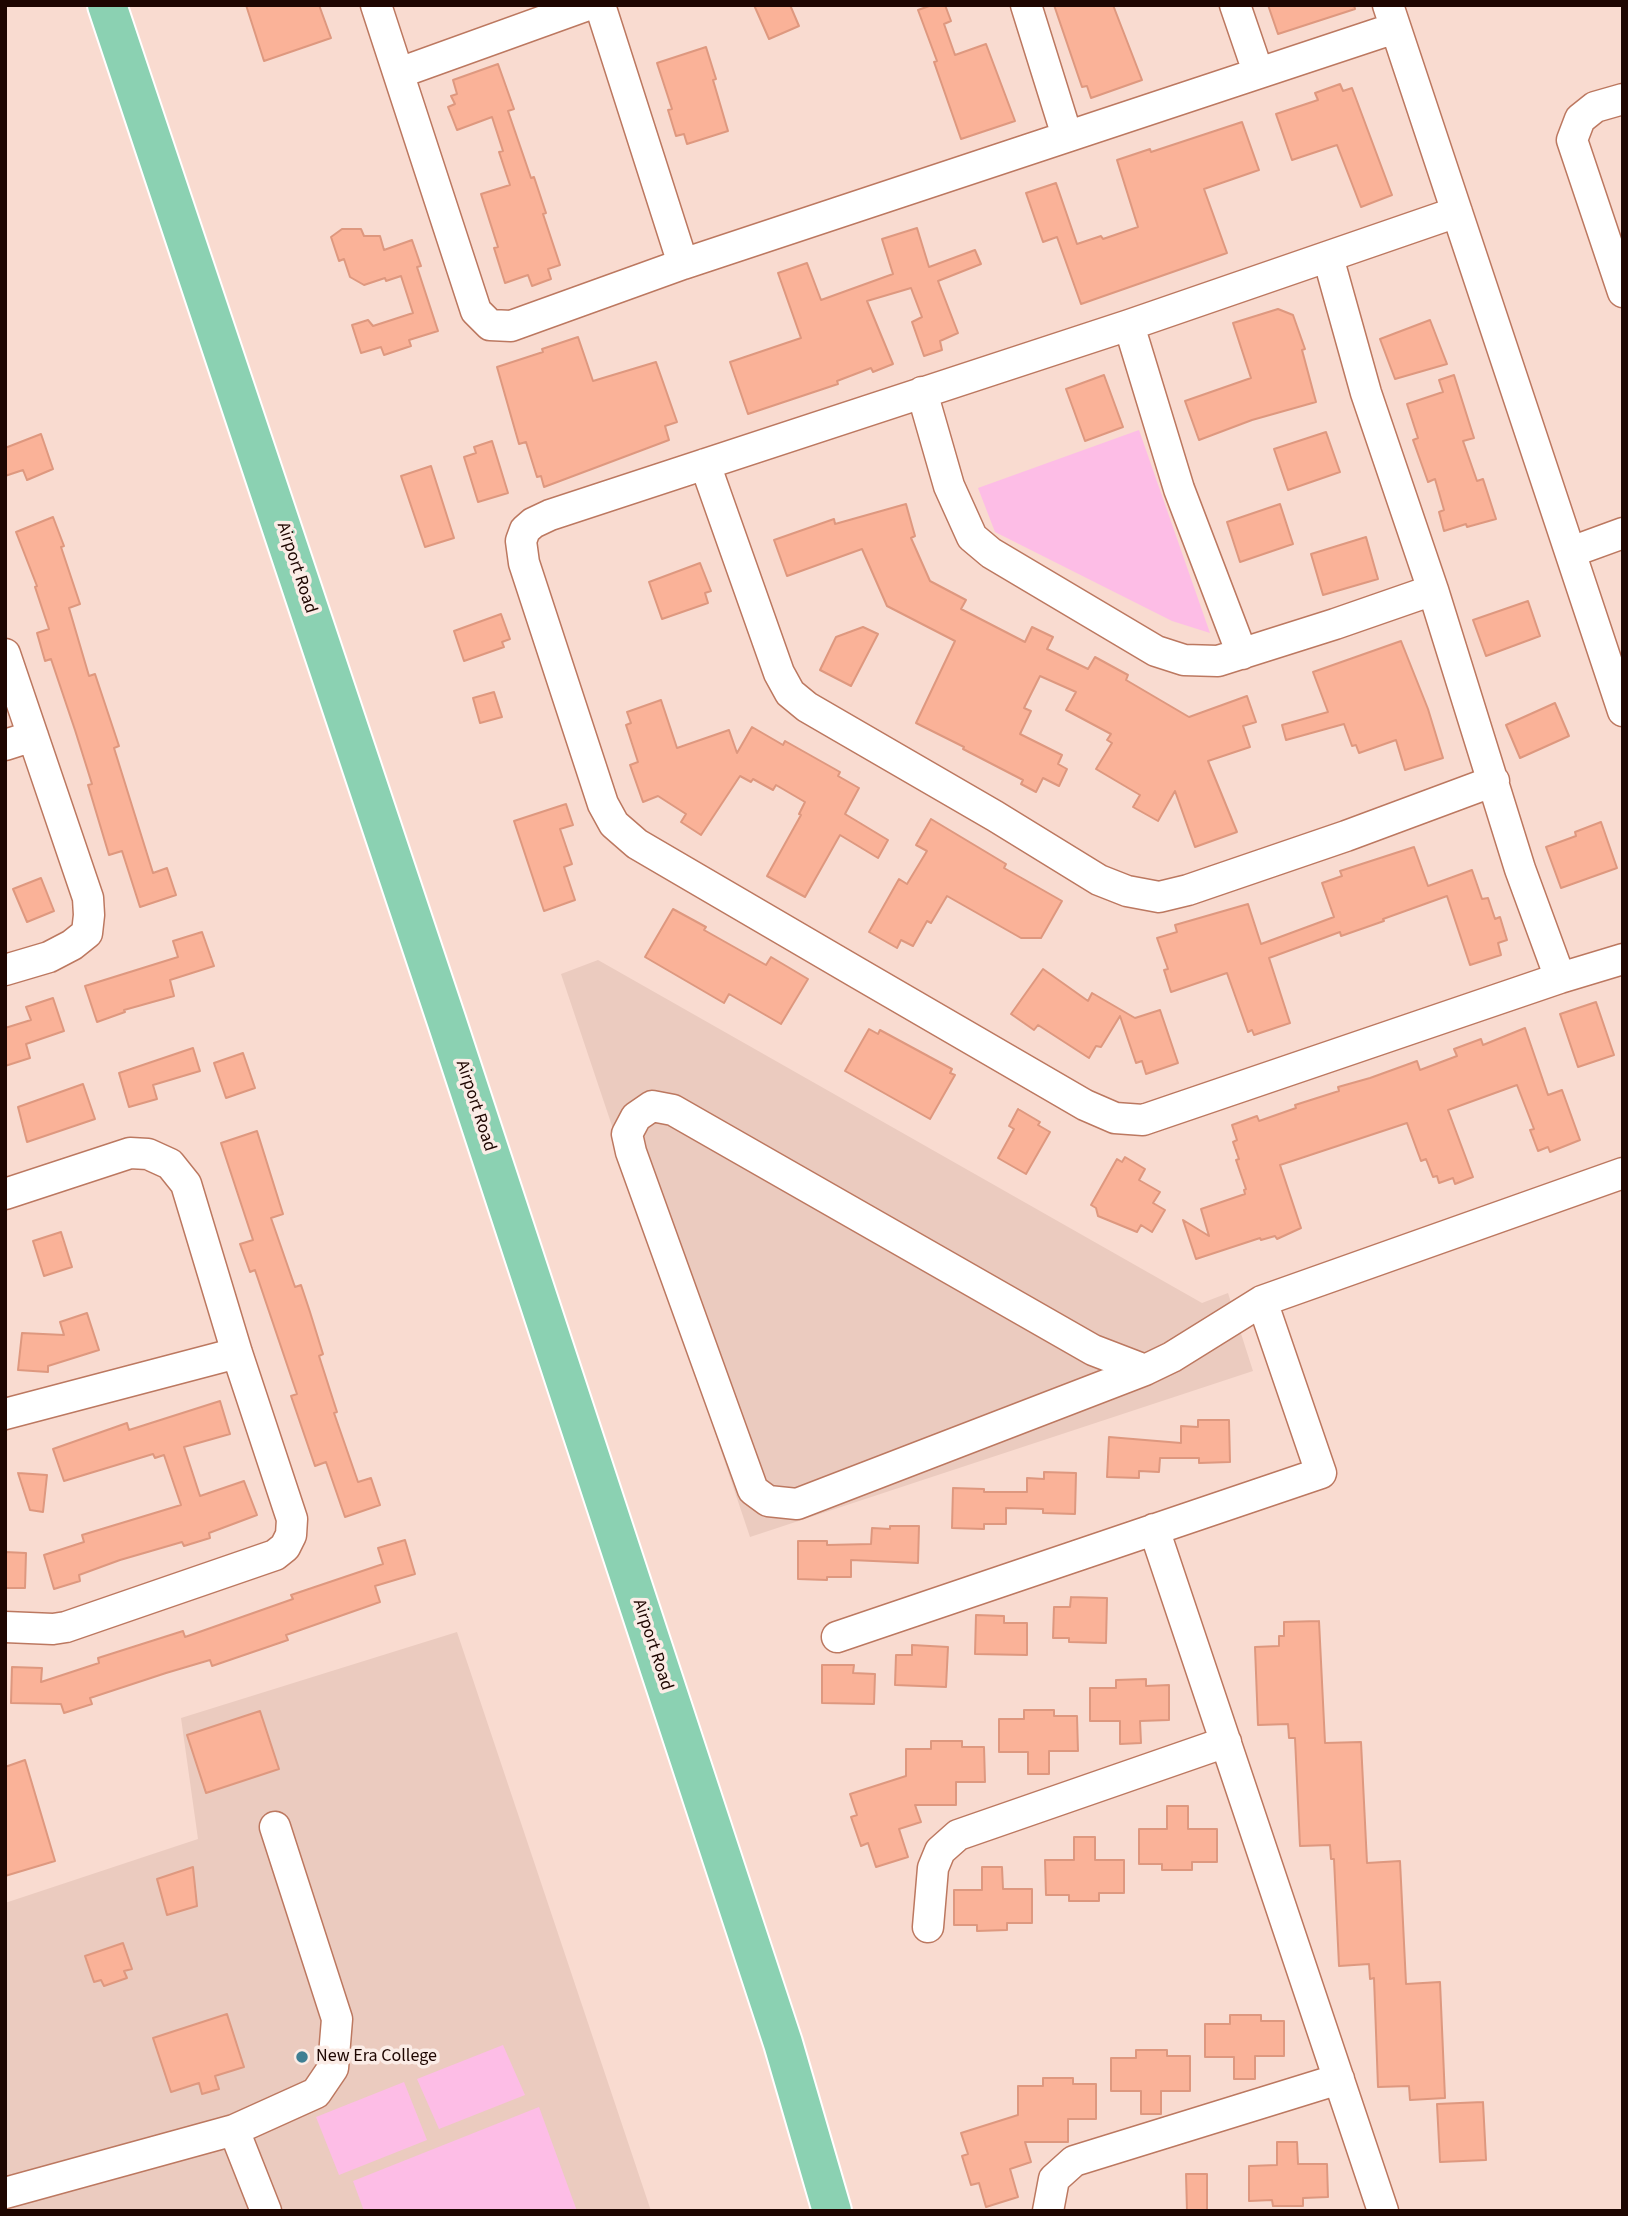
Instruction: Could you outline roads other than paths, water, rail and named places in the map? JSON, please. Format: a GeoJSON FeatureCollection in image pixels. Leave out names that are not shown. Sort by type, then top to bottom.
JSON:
{"type":"FeatureCollection","features":[{"type":"Feature","properties":{"kind":"main road","name":"Airport Road"},"geometry":{"type":"LineString","coordinates":[[107,5],[446,1019],[783,2043],[832,2211]]}},
{"type":"Feature","properties":{"kind":"main road"},"geometry":{"type":"LineString","coordinates":[[783,2043],[833,2152],[852,2211]]}},
{"type":"Feature","properties":{"kind":"street"},"geometry":{"type":"LineString","coordinates":[[376,5],[476,312],[490,324],[511,326],[683,264],[1258,72],[1392,17],[1623,711]]}},
{"type":"Feature","properties":{"kind":"street"},"geometry":{"type":"LineString","coordinates":[[399,73],[588,5]]}},
{"type":"Feature","properties":{"kind":"street"},"geometry":{"type":"LineString","coordinates":[[600,5],[683,264]]}},
{"type":"Feature","properties":{"kind":"street"},"geometry":{"type":"LineString","coordinates":[[1026,5],[1068,136]]}},
{"type":"Feature","properties":{"kind":"street"},"geometry":{"type":"LineString","coordinates":[[1235,5],[1258,72]]}},
{"type":"Feature","properties":{"kind":"street"},"geometry":{"type":"LineString","coordinates":[[1623,99],[1595,107],[1580,119],[1572,141],[1623,292]]}},
{"type":"Feature","properties":{"kind":"street"},"geometry":{"type":"LineString","coordinates":[[1457,212],[1129,324],[551,515],[525,530],[521,541],[524,562],[603,804],[614,824],[637,844],[1085,1105],[1115,1118],[1143,1120],[1623,959]]}},
{"type":"Feature","properties":{"kind":"street"},"geometry":{"type":"LineString","coordinates":[[1328,257],[1366,393],[1433,590],[1520,869],[1560,978]]}},
{"type":"Feature","properties":{"kind":"street"},"geometry":{"type":"LineString","coordinates":[[1129,324],[1179,489],[1242,654]]}},
{"type":"Feature","properties":{"kind":"street"},"geometry":{"type":"LineString","coordinates":[[922,392],[949,486],[972,537],[991,553],[1156,651],[1184,660],[1218,661],[1433,590]]}},
{"type":"Feature","properties":{"kind":"street"},"geometry":{"type":"LineString","coordinates":[[705,464],[779,673],[790,692],[807,707],[1099,880],[1127,891],[1159,897],[1188,890],[1346,836],[1494,781]]}},
{"type":"Feature","properties":{"kind":"street"},"geometry":{"type":"LineString","coordinates":[[1571,552],[1623,533]]}},
{"type":"Feature","properties":{"kind":"street"},"geometry":{"type":"LineString","coordinates":[[5,654],[19,741],[88,898],[89,915],[87,933],[72,945],[49,957],[5,970]]}},
{"type":"Feature","properties":{"kind":"street"},"geometry":{"type":"LineString","coordinates":[[1145,1370],[1093,1350],[673,1110],[652,1106],[636,1117],[626,1133],[753,1490],[768,1501],[797,1504],[1145,1370],[1172,1357],[1262,1301],[1623,1173]]}},
{"type":"Feature","properties":{"kind":"street"},"geometry":{"type":"LineString","coordinates":[[5,1194],[130,1153],[148,1154],[170,1164],[186,1184],[237,1353],[292,1519],[291,1535],[285,1547],[275,1555],[66,1628],[5,1627]]}},
{"type":"Feature","properties":{"kind":"street"},"geometry":{"type":"LineString","coordinates":[[837,1637],[1321,1473],[1262,1301]]}},
{"type":"Feature","properties":{"kind":"street"},"geometry":{"type":"LineString","coordinates":[[5,1414],[237,1353]]}},
{"type":"Feature","properties":{"kind":"street"},"geometry":{"type":"LineString","coordinates":[[1154,1529],[1383,2211]]}},
{"type":"Feature","properties":{"kind":"street"},"geometry":{"type":"LineString","coordinates":[[929,1927],[933,1867],[940,1851],[958,1835],[1226,1742]]}},
{"type":"Feature","properties":{"kind":"street"},"geometry":{"type":"LineString","coordinates":[[5,2193],[234,2130],[317,2093],[334,2068],[337,2019],[275,1827]]}},
{"type":"Feature","properties":{"kind":"street"},"geometry":{"type":"LineString","coordinates":[[1048,2211],[1054,2179],[1074,2161],[1339,2079]]}},
{"type":"Feature","properties":{"kind":"street"},"geometry":{"type":"LineString","coordinates":[[234,2130],[265,2211]]}},
{"type":"Feature","properties":{"kind":"place","name":"New Era College"},"geometry":{"type":"Point","coordinates":[302,2057]}}]}
